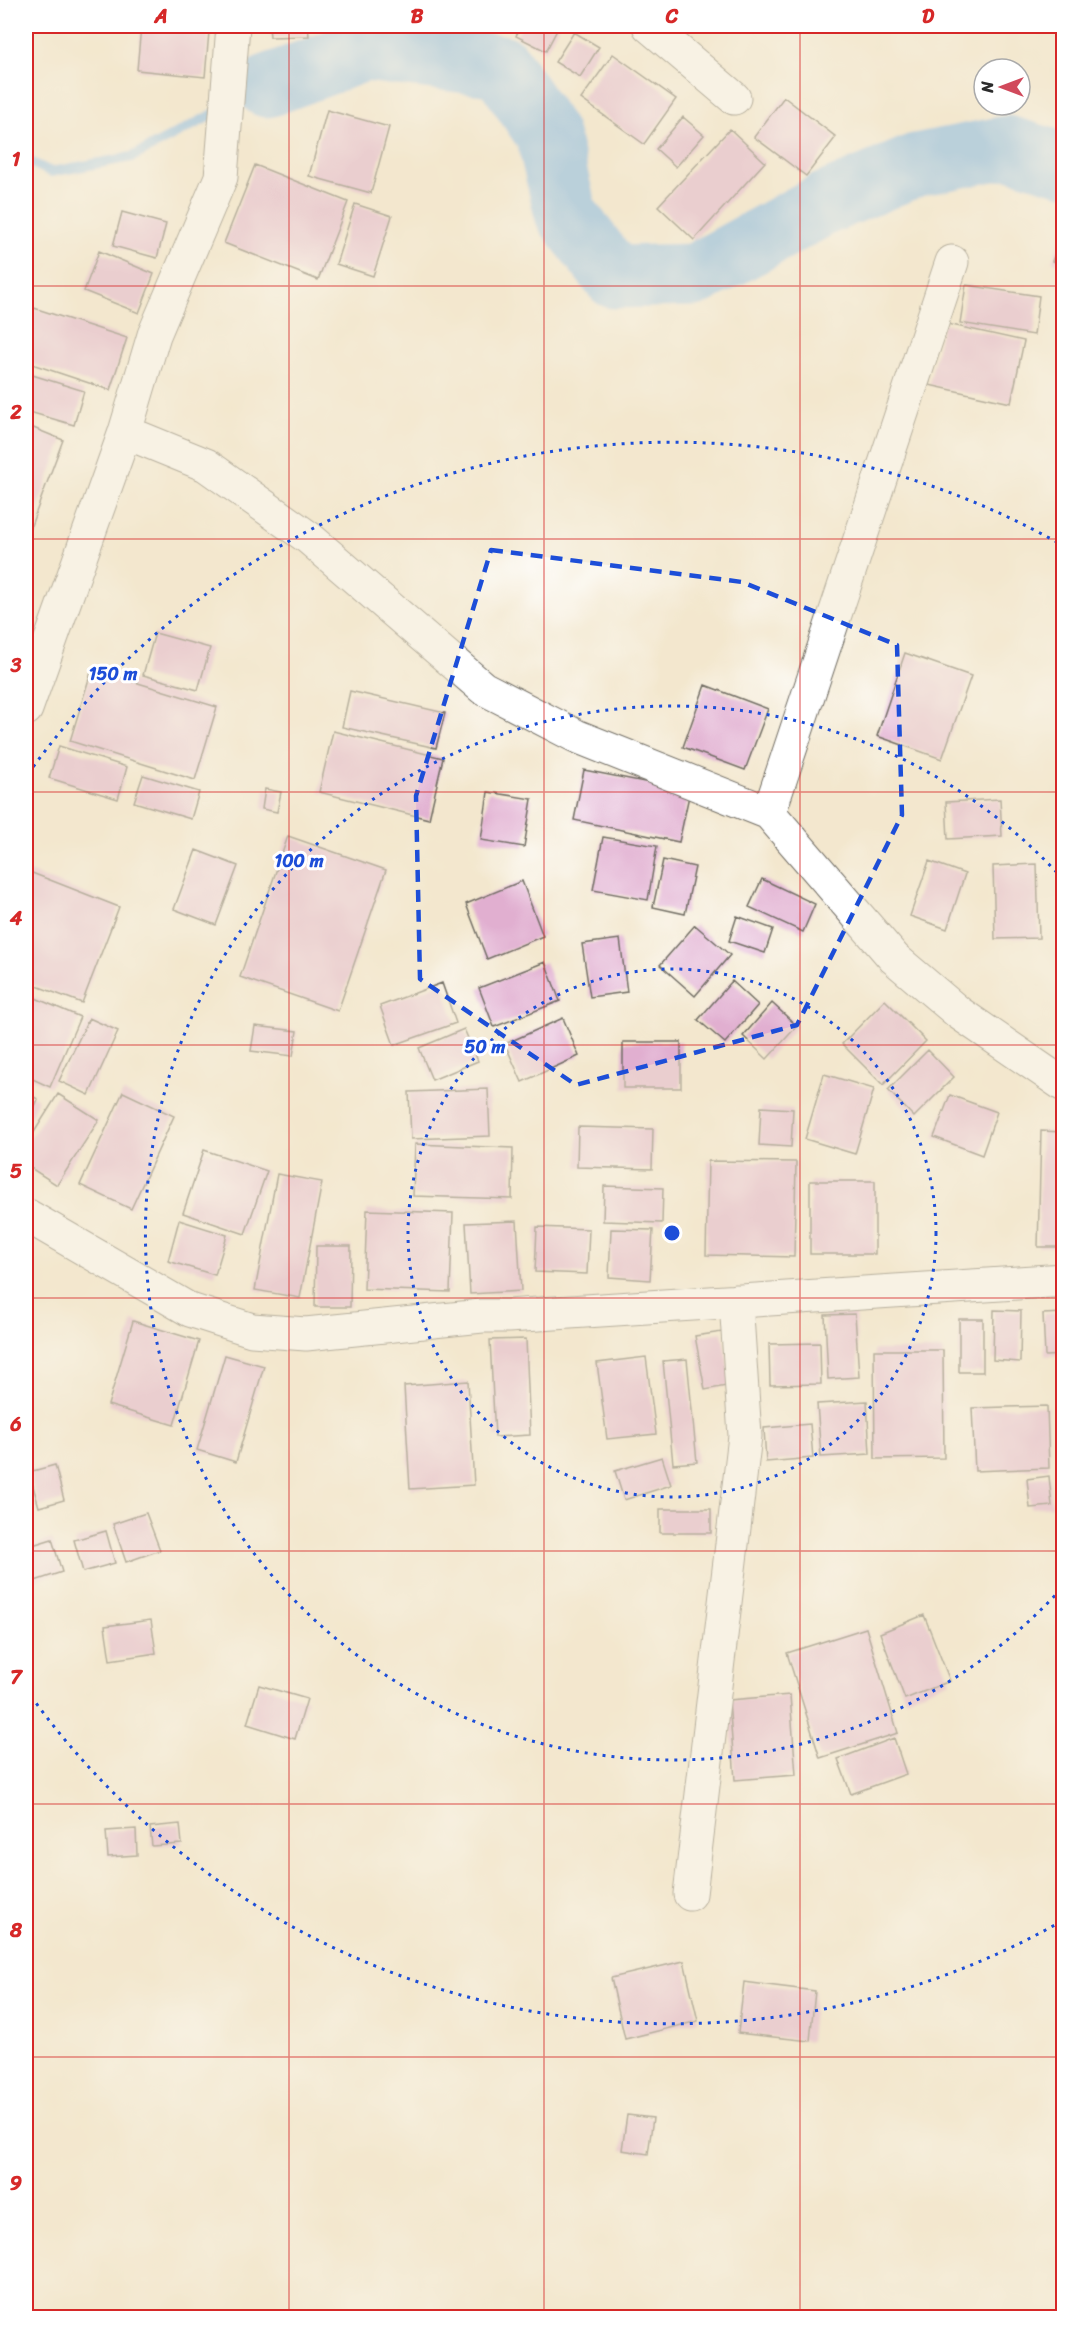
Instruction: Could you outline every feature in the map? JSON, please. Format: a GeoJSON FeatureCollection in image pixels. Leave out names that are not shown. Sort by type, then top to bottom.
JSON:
{"type":"FeatureCollection","features":[{"type":"Feature","properties":{"kind":"street"},"geometry":{"type":"LineString","coordinates":[[649,26],[734,98]]}},
{"type":"Feature","properties":{"kind":"street"},"geometry":{"type":"LineString","coordinates":[[26,709],[125,432],[154,335],[221,177],[232,39]]}},
{"type":"Feature","properties":{"kind":"street"},"geometry":{"type":"LineString","coordinates":[[769,813],[952,262]]}},
{"type":"Feature","properties":{"kind":"street"},"geometry":{"type":"LineString","coordinates":[[125,432],[206,465],[309,538],[483,688],[576,736],[769,813],[894,957],[960,1013],[1064,1085]]}},
{"type":"Feature","properties":{"kind":"street"},"geometry":{"type":"LineString","coordinates":[[26,1215],[190,1310],[252,1330],[306,1334],[482,1317],[1064,1280]]}},
{"type":"Feature","properties":{"kind":"street"},"geometry":{"type":"LineString","coordinates":[[690,1894],[745,1436],[736,1301]]}},
{"type":"Feature","properties":{"kind":"highlighted area"},"geometry":{"type":"Polygon","coordinates":[[[491,550],[742,582],[897,645],[902,815],[797,1025],[576,1085],[420,979],[416,796],[491,550]]]}},
{"type":"Feature","properties":{"kind":"building"},"geometry":{"type":"Polygon","coordinates":[[[141,26],[209,32],[205,77],[137,70],[141,26]]]}},
{"type":"Feature","properties":{"kind":"building"},"geometry":{"type":"Polygon","coordinates":[[[269,26],[308,26],[309,36],[270,37],[269,26]]]}},
{"type":"Feature","properties":{"kind":"building"},"geometry":{"type":"Polygon","coordinates":[[[521,26],[559,26],[546,51],[516,36],[521,26]]]}},
{"type":"Feature","properties":{"kind":"building"},"geometry":{"type":"Polygon","coordinates":[[[574,32],[599,47],[580,77],[555,62],[574,32]]]}},
{"type":"Feature","properties":{"kind":"building"},"geometry":{"type":"Polygon","coordinates":[[[613,54],[676,99],[644,144],[581,99],[613,54]]]}},
{"type":"Feature","properties":{"kind":"building"},"geometry":{"type":"Polygon","coordinates":[[[784,97],[836,137],[806,176],[754,137],[784,97]]]}},
{"type":"Feature","properties":{"kind":"building"},"geometry":{"type":"Polygon","coordinates":[[[327,110],[389,127],[371,193],[309,176],[327,110]]]}},
{"type":"Feature","properties":{"kind":"building"},"geometry":{"type":"Polygon","coordinates":[[[683,117],[704,135],[676,167],[656,149],[683,117]]]}},
{"type":"Feature","properties":{"kind":"building"},"geometry":{"type":"Polygon","coordinates":[[[730,129],[765,162],[694,240],[658,206],[730,129]]]}},
{"type":"Feature","properties":{"kind":"building"},"geometry":{"type":"Polygon","coordinates":[[[255,165],[348,202],[318,280],[224,243],[255,165]]]}},
{"type":"Feature","properties":{"kind":"building"},"geometry":{"type":"Polygon","coordinates":[[[355,204],[392,216],[373,276],[336,264],[355,204]]]}},
{"type":"Feature","properties":{"kind":"building"},"geometry":{"type":"Polygon","coordinates":[[[122,212],[166,224],[157,258],[113,246],[122,212]]]}},
{"type":"Feature","properties":{"kind":"building"},"geometry":{"type":"Polygon","coordinates":[[[1064,232],[1064,266],[1052,261],[1064,232]]]}},
{"type":"Feature","properties":{"kind":"building"},"geometry":{"type":"Polygon","coordinates":[[[99,251],[154,274],[139,313],[84,291],[99,251]]]}},
{"type":"Feature","properties":{"kind":"building"},"geometry":{"type":"Polygon","coordinates":[[[966,285],[1039,296],[1034,335],[960,323],[966,285]]]}},
{"type":"Feature","properties":{"kind":"building"},"geometry":{"type":"Polygon","coordinates":[[[34,308],[127,338],[110,390],[26,362],[26,332],[34,308]]]}},
{"type":"Feature","properties":{"kind":"building"},"geometry":{"type":"Polygon","coordinates":[[[943,323],[1024,341],[1011,403],[929,385],[943,323]]]}},
{"type":"Feature","properties":{"kind":"building"},"geometry":{"type":"Polygon","coordinates":[[[26,373],[84,391],[74,425],[26,411],[26,373]]]}},
{"type":"Feature","properties":{"kind":"building"},"geometry":{"type":"Polygon","coordinates":[[[26,425],[63,440],[26,539],[26,425]]]}},
{"type":"Feature","properties":{"kind":"building"},"geometry":{"type":"Polygon","coordinates":[[[155,633],[210,648],[198,690],[143,675],[155,633]]]}},
{"type":"Feature","properties":{"kind":"building"},"geometry":{"type":"Polygon","coordinates":[[[905,653],[971,676],[942,759],[877,736],[905,653]]]}},
{"type":"Feature","properties":{"kind":"building"},"geometry":{"type":"Polygon","coordinates":[[[92,669],[217,707],[195,780],[70,741],[92,669]]]}},
{"type":"Feature","properties":{"kind":"building"},"geometry":{"type":"Polygon","coordinates":[[[705,685],[768,709],[745,770],[683,747],[705,685]]]}},
{"type":"Feature","properties":{"kind":"building"},"geometry":{"type":"Polygon","coordinates":[[[350,691],[445,713],[436,748],[342,727],[350,691]]]}},
{"type":"Feature","properties":{"kind":"building"},"geometry":{"type":"Polygon","coordinates":[[[333,731],[443,758],[429,819],[319,792],[333,731]]]}},
{"type":"Feature","properties":{"kind":"building"},"geometry":{"type":"Polygon","coordinates":[[[59,746],[127,767],[118,799],[49,778],[59,746]]]}},
{"type":"Feature","properties":{"kind":"building"},"geometry":{"type":"Polygon","coordinates":[[[584,770],[690,791],[679,842],[574,820],[584,770]]]}},
{"type":"Feature","properties":{"kind":"building"},"geometry":{"type":"Polygon","coordinates":[[[143,775],[199,792],[191,819],[134,802],[143,775]]]}},
{"type":"Feature","properties":{"kind":"building"},"geometry":{"type":"Polygon","coordinates":[[[265,789],[281,792],[277,812],[262,809],[265,789]]]}},
{"type":"Feature","properties":{"kind":"building"},"geometry":{"type":"Polygon","coordinates":[[[488,792],[532,799],[524,847],[481,840],[488,792]]]}},
{"type":"Feature","properties":{"kind":"building"},"geometry":{"type":"Polygon","coordinates":[[[1000,799],[1002,836],[948,839],[946,802],[1000,799]]]}},
{"type":"Feature","properties":{"kind":"building"},"geometry":{"type":"Polygon","coordinates":[[[288,836],[386,870],[338,1011],[240,977],[288,836]]]}},
{"type":"Feature","properties":{"kind":"building"},"geometry":{"type":"Polygon","coordinates":[[[603,837],[657,846],[648,900],[593,890],[603,837]]]}},
{"type":"Feature","properties":{"kind":"building"},"geometry":{"type":"Polygon","coordinates":[[[196,850],[238,866],[216,925],[174,909],[196,850]]]}},
{"type":"Feature","properties":{"kind":"building"},"geometry":{"type":"Polygon","coordinates":[[[663,860],[695,867],[685,914],[653,907],[663,860]]]}},
{"type":"Feature","properties":{"kind":"building"},"geometry":{"type":"Polygon","coordinates":[[[929,861],[965,874],[947,929],[910,916],[929,861]]]}},
{"type":"Feature","properties":{"kind":"building"},"geometry":{"type":"Polygon","coordinates":[[[1037,864],[1039,938],[995,939],[993,866],[1037,864]]]}},
{"type":"Feature","properties":{"kind":"building"},"geometry":{"type":"Polygon","coordinates":[[[27,871],[119,907],[82,1003],[26,982],[27,871]]]}},
{"type":"Feature","properties":{"kind":"building"},"geometry":{"type":"Polygon","coordinates":[[[762,879],[815,904],[803,932],[749,907],[762,879]]]}},
{"type":"Feature","properties":{"kind":"building"},"geometry":{"type":"Polygon","coordinates":[[[522,881],[543,936],[487,959],[466,904],[522,881]]]}},
{"type":"Feature","properties":{"kind":"building"},"geometry":{"type":"Polygon","coordinates":[[[737,916],[773,929],[765,953],[729,941],[737,916]]]}},
{"type":"Feature","properties":{"kind":"building"},"geometry":{"type":"Polygon","coordinates":[[[695,925],[730,955],[695,996],[660,965],[695,925]]]}},
{"type":"Feature","properties":{"kind":"building"},"geometry":{"type":"Polygon","coordinates":[[[1064,936],[1064,959],[1056,957],[1064,936]]]}},
{"type":"Feature","properties":{"kind":"building"},"geometry":{"type":"Polygon","coordinates":[[[620,939],[627,992],[590,997],[582,944],[620,939]]]}},
{"type":"Feature","properties":{"kind":"building"},"geometry":{"type":"Polygon","coordinates":[[[545,962],[560,1001],[494,1027],[479,988],[545,962]]]}},
{"type":"Feature","properties":{"kind":"building"},"geometry":{"type":"Polygon","coordinates":[[[732,981],[758,1005],[725,1043],[698,1020],[732,981]]]}},
{"type":"Feature","properties":{"kind":"building"},"geometry":{"type":"Polygon","coordinates":[[[442,983],[456,1023],[394,1045],[380,1006],[442,983]]]}},
{"type":"Feature","properties":{"kind":"building"},"geometry":{"type":"Polygon","coordinates":[[[26,994],[80,1017],[50,1087],[26,1076],[26,994]]]}},
{"type":"Feature","properties":{"kind":"building"},"geometry":{"type":"Polygon","coordinates":[[[885,1000],[926,1041],[883,1085],[842,1044],[885,1000]]]}},
{"type":"Feature","properties":{"kind":"building"},"geometry":{"type":"Polygon","coordinates":[[[772,1003],[797,1026],[767,1059],[743,1036],[772,1003]]]}},
{"type":"Feature","properties":{"kind":"building"},"geometry":{"type":"Polygon","coordinates":[[[89,1018],[118,1031],[89,1095],[59,1081],[89,1018]]]}},
{"type":"Feature","properties":{"kind":"building"},"geometry":{"type":"Polygon","coordinates":[[[563,1018],[579,1056],[522,1082],[505,1044],[563,1018]]]}},
{"type":"Feature","properties":{"kind":"building"},"geometry":{"type":"Polygon","coordinates":[[[255,1026],[297,1031],[293,1056],[251,1051],[255,1026]]]}},
{"type":"Feature","properties":{"kind":"building"},"geometry":{"type":"Polygon","coordinates":[[[464,1029],[478,1061],[432,1080],[419,1048],[464,1029]]]}},
{"type":"Feature","properties":{"kind":"building"},"geometry":{"type":"Polygon","coordinates":[[[623,1042],[681,1042],[681,1088],[623,1088],[623,1042]]]}},
{"type":"Feature","properties":{"kind":"building"},"geometry":{"type":"Polygon","coordinates":[[[928,1050],[954,1077],[914,1117],[888,1090],[928,1050]]]}},
{"type":"Feature","properties":{"kind":"building"},"geometry":{"type":"Polygon","coordinates":[[[824,1074],[874,1089],[855,1154],[805,1139],[824,1074]]]}},
{"type":"Feature","properties":{"kind":"building"},"geometry":{"type":"Polygon","coordinates":[[[488,1089],[490,1136],[411,1139],[409,1092],[488,1089]]]}},
{"type":"Feature","properties":{"kind":"building"},"geometry":{"type":"Polygon","coordinates":[[[123,1092],[174,1116],[131,1209],[80,1185],[123,1092]]]}},
{"type":"Feature","properties":{"kind":"building"},"geometry":{"type":"Polygon","coordinates":[[[26,1093],[38,1099],[26,1127],[26,1093]]]}},
{"type":"Feature","properties":{"kind":"building"},"geometry":{"type":"Polygon","coordinates":[[[58,1094],[99,1120],[57,1185],[26,1165],[26,1145],[58,1094]]]}},
{"type":"Feature","properties":{"kind":"building"},"geometry":{"type":"Polygon","coordinates":[[[950,1095],[997,1112],[982,1155],[934,1137],[950,1095]]]}},
{"type":"Feature","properties":{"kind":"building"},"geometry":{"type":"Polygon","coordinates":[[[761,1107],[793,1109],[791,1147],[759,1145],[761,1107]]]}},
{"type":"Feature","properties":{"kind":"building"},"geometry":{"type":"Polygon","coordinates":[[[578,1127],[653,1129],[652,1169],[577,1167],[578,1127]]]}},
{"type":"Feature","properties":{"kind":"building"},"geometry":{"type":"Polygon","coordinates":[[[1041,1131],[1064,1132],[1064,1247],[1038,1247],[1041,1131]]]}},
{"type":"Feature","properties":{"kind":"building"},"geometry":{"type":"Polygon","coordinates":[[[415,1144],[513,1148],[512,1199],[413,1196],[415,1144]]]}},
{"type":"Feature","properties":{"kind":"building"},"geometry":{"type":"Polygon","coordinates":[[[204,1150],[267,1171],[245,1234],[183,1213],[204,1150]]]}},
{"type":"Feature","properties":{"kind":"building"},"geometry":{"type":"Polygon","coordinates":[[[708,1161],[796,1162],[794,1257],[706,1255],[708,1161]]]}},
{"type":"Feature","properties":{"kind":"building"},"geometry":{"type":"Polygon","coordinates":[[[277,1174],[322,1182],[300,1298],[255,1290],[277,1174]]]}},
{"type":"Feature","properties":{"kind":"building"},"geometry":{"type":"Polygon","coordinates":[[[810,1181],[875,1181],[875,1254],[810,1254],[810,1181]]]}},
{"type":"Feature","properties":{"kind":"building"},"geometry":{"type":"Polygon","coordinates":[[[604,1186],[663,1188],[662,1223],[603,1221],[604,1186]]]}},
{"type":"Feature","properties":{"kind":"building"},"geometry":{"type":"Polygon","coordinates":[[[367,1210],[453,1213],[450,1292],[364,1289],[367,1210]]]}},
{"type":"Feature","properties":{"kind":"building"},"geometry":{"type":"Polygon","coordinates":[[[179,1220],[227,1235],[215,1275],[168,1261],[179,1220]]]}},
{"type":"Feature","properties":{"kind":"building"},"geometry":{"type":"Polygon","coordinates":[[[517,1221],[521,1291],[470,1294],[466,1223],[517,1221]]]}},
{"type":"Feature","properties":{"kind":"building"},"geometry":{"type":"Polygon","coordinates":[[[537,1227],[589,1229],[587,1274],[535,1272],[537,1227]]]}},
{"type":"Feature","properties":{"kind":"building"},"geometry":{"type":"Polygon","coordinates":[[[611,1229],[653,1230],[650,1280],[609,1277],[611,1229]]]}},
{"type":"Feature","properties":{"kind":"building"},"geometry":{"type":"Polygon","coordinates":[[[316,1246],[351,1246],[350,1307],[315,1307],[316,1246]]]}},
{"type":"Feature","properties":{"kind":"building"},"geometry":{"type":"Polygon","coordinates":[[[994,1310],[1021,1311],[1020,1362],[993,1360],[994,1310]]]}},
{"type":"Feature","properties":{"kind":"building"},"geometry":{"type":"Polygon","coordinates":[[[1064,1313],[1064,1355],[1045,1356],[1043,1314],[1064,1313]]]}},
{"type":"Feature","properties":{"kind":"building"},"geometry":{"type":"Polygon","coordinates":[[[855,1314],[859,1377],[828,1379],[825,1315],[855,1314]]]}},
{"type":"Feature","properties":{"kind":"building"},"geometry":{"type":"Polygon","coordinates":[[[959,1319],[983,1319],[983,1372],[959,1372],[959,1319]]]}},
{"type":"Feature","properties":{"kind":"building"},"geometry":{"type":"Polygon","coordinates":[[[133,1321],[199,1341],[174,1425],[108,1405],[133,1321]]]}},
{"type":"Feature","properties":{"kind":"building"},"geometry":{"type":"Polygon","coordinates":[[[722,1332],[732,1385],[705,1390],[695,1336],[722,1332]]]}},
{"type":"Feature","properties":{"kind":"building"},"geometry":{"type":"Polygon","coordinates":[[[526,1339],[530,1435],[495,1437],[490,1340],[526,1339]]]}},
{"type":"Feature","properties":{"kind":"building"},"geometry":{"type":"Polygon","coordinates":[[[820,1343],[821,1384],[770,1385],[769,1344],[820,1343]]]}},
{"type":"Feature","properties":{"kind":"building"},"geometry":{"type":"Polygon","coordinates":[[[874,1350],[943,1350],[944,1458],[875,1459],[874,1350]]]}},
{"type":"Feature","properties":{"kind":"building"},"geometry":{"type":"Polygon","coordinates":[[[225,1355],[264,1366],[236,1462],[197,1450],[225,1355]]]}},
{"type":"Feature","properties":{"kind":"building"},"geometry":{"type":"Polygon","coordinates":[[[646,1357],[656,1434],[607,1439],[597,1363],[646,1357]]]}},
{"type":"Feature","properties":{"kind":"building"},"geometry":{"type":"Polygon","coordinates":[[[687,1359],[697,1462],[673,1464],[663,1361],[687,1359]]]}},
{"type":"Feature","properties":{"kind":"building"},"geometry":{"type":"Polygon","coordinates":[[[468,1381],[474,1485],[410,1489],[404,1386],[468,1381]]]}},
{"type":"Feature","properties":{"kind":"building"},"geometry":{"type":"Polygon","coordinates":[[[867,1401],[870,1454],[821,1457],[817,1404],[867,1401]]]}},
{"type":"Feature","properties":{"kind":"building"},"geometry":{"type":"Polygon","coordinates":[[[1047,1406],[1049,1468],[975,1471],[972,1408],[1047,1406]]]}},
{"type":"Feature","properties":{"kind":"building"},"geometry":{"type":"Polygon","coordinates":[[[810,1424],[813,1458],[766,1462],[764,1428],[810,1424]]]}},
{"type":"Feature","properties":{"kind":"building"},"geometry":{"type":"Polygon","coordinates":[[[662,1457],[671,1485],[624,1500],[615,1471],[662,1457]]]}},
{"type":"Feature","properties":{"kind":"building"},"geometry":{"type":"Polygon","coordinates":[[[55,1465],[64,1500],[39,1507],[29,1472],[55,1465]]]}},
{"type":"Feature","properties":{"kind":"building"},"geometry":{"type":"Polygon","coordinates":[[[1049,1476],[1052,1506],[1030,1508],[1027,1479],[1049,1476]]]}},
{"type":"Feature","properties":{"kind":"building"},"geometry":{"type":"Polygon","coordinates":[[[660,1509],[711,1509],[711,1533],[660,1533],[660,1509]]]}},
{"type":"Feature","properties":{"kind":"building"},"geometry":{"type":"Polygon","coordinates":[[[146,1513],[160,1550],[126,1562],[113,1524],[146,1513]]]}},
{"type":"Feature","properties":{"kind":"building"},"geometry":{"type":"Polygon","coordinates":[[[106,1531],[115,1563],[83,1572],[74,1540],[106,1531]]]}},
{"type":"Feature","properties":{"kind":"building"},"geometry":{"type":"Polygon","coordinates":[[[52,1539],[62,1572],[26,1584],[26,1547],[52,1539]]]}},
{"type":"Feature","properties":{"kind":"building"},"geometry":{"type":"Polygon","coordinates":[[[924,1615],[950,1681],[905,1699],[880,1633],[924,1615]]]}},
{"type":"Feature","properties":{"kind":"building"},"geometry":{"type":"Polygon","coordinates":[[[151,1620],[156,1653],[110,1660],[105,1626],[151,1620]]]}},
{"type":"Feature","properties":{"kind":"building"},"geometry":{"type":"Polygon","coordinates":[[[866,1628],[898,1733],[820,1758],[787,1653],[866,1628]]]}},
{"type":"Feature","properties":{"kind":"building"},"geometry":{"type":"Polygon","coordinates":[[[259,1685],[307,1699],[295,1739],[247,1724],[259,1685]]]}},
{"type":"Feature","properties":{"kind":"building"},"geometry":{"type":"Polygon","coordinates":[[[790,1695],[796,1775],[735,1780],[729,1700],[790,1695]]]}},
{"type":"Feature","properties":{"kind":"building"},"geometry":{"type":"Polygon","coordinates":[[[894,1738],[906,1774],[851,1794],[838,1759],[894,1738]]]}},
{"type":"Feature","properties":{"kind":"building"},"geometry":{"type":"Polygon","coordinates":[[[180,1824],[182,1844],[152,1846],[150,1827],[180,1824]]]}},
{"type":"Feature","properties":{"kind":"building"},"geometry":{"type":"Polygon","coordinates":[[[136,1829],[137,1855],[108,1857],[106,1831],[136,1829]]]}},
{"type":"Feature","properties":{"kind":"building"},"geometry":{"type":"Polygon","coordinates":[[[684,1961],[698,2021],[625,2039],[611,1978],[684,1961]]]}},
{"type":"Feature","properties":{"kind":"building"},"geometry":{"type":"Polygon","coordinates":[[[744,1982],[815,1991],[810,2041],[738,2033],[744,1982]]]}},
{"type":"Feature","properties":{"kind":"building"},"geometry":{"type":"Polygon","coordinates":[[[627,2115],[653,2118],[648,2154],[622,2150],[627,2115]]]}},
{"type":"Feature","properties":{"kind":"waterway"},"geometry":{"type":"LineString","coordinates":[[267,86],[364,50],[501,66],[547,135],[566,214],[614,277],[695,275],[824,204],[916,165],[1007,147],[1064,164]]}},
{"type":"Feature","properties":{"kind":"waterway"},"geometry":{"type":"LineString","coordinates":[[26,160],[51,172],[132,157],[267,86]]}}]}
